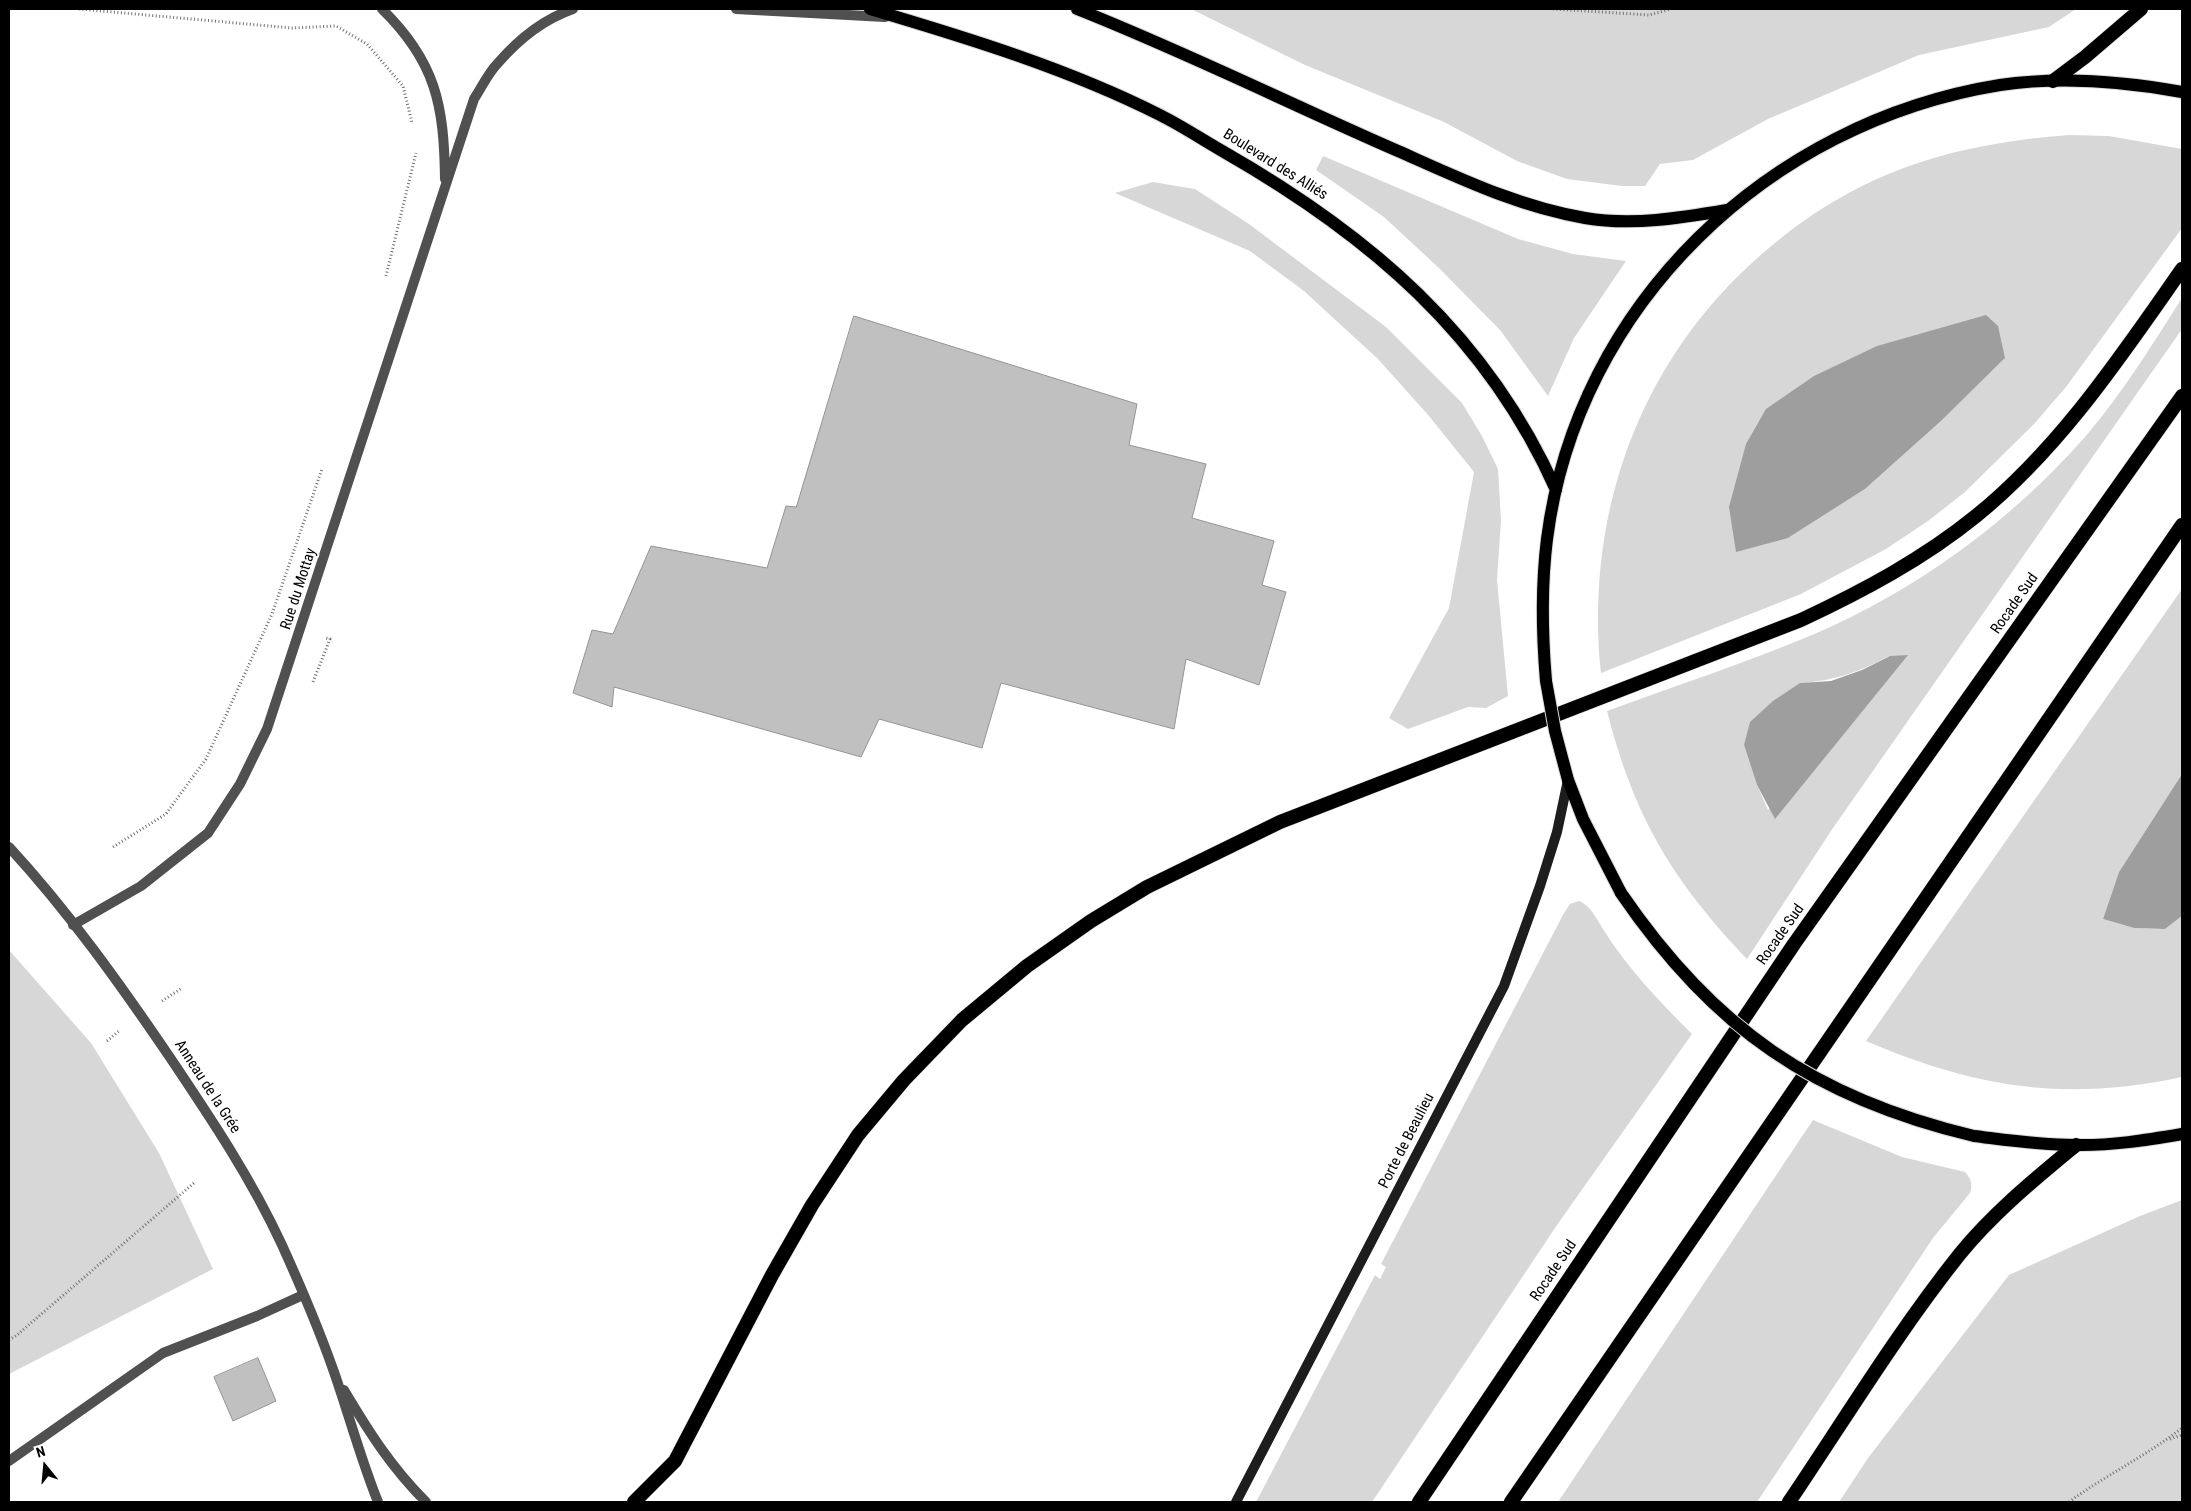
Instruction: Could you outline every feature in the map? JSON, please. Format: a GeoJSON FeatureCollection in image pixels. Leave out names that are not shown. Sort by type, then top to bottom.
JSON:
{"type":"FeatureCollection","features":[{"type":"Feature","properties":{"kind":"highway"},"geometry":{"type":"LineString","coordinates":[[2053,81],[2085,57],[2141,9]]}},
{"type":"Feature","properties":{"kind":"highway"},"geometry":{"type":"LineString","coordinates":[[634,1502],[675,1461],[772,1275],[812,1205],[858,1135],[904,1080],[962,1020],[1027,966],[1091,920],[1147,887],[1280,822],[1801,620],[1871,587],[1946,539],[1977,515],[2025,471],[2071,420],[2114,365],[2182,269]]}},
{"type":"Feature","properties":{"kind":"highway","name":"Rocade Sud"},"geometry":{"type":"LineString","coordinates":[[1419,1502],[1794,944],[2182,396]]}},
{"type":"Feature","properties":{"kind":"highway"},"geometry":{"type":"LineString","coordinates":[[1511,1502],[2182,526]]}},
{"type":"Feature","properties":{"kind":"highway"},"geometry":{"type":"LineString","coordinates":[[1789,1502],[1896,1342],[1960,1253],[1999,1212],[2076,1146]]}},
{"type":"Feature","properties":{"kind":"main road","name":"Boulevard des Alliés"},"geometry":{"type":"LineString","coordinates":[[870,9],[1013,54],[1160,115],[1279,184],[1344,229],[1417,292],[1455,331],[1489,372],[1517,414],[1541,456],[1556,490]]}},
{"type":"Feature","properties":{"kind":"main road"},"geometry":{"type":"LineString","coordinates":[[1077,9],[1190,56],[1484,188],[1536,208],[1586,218],[1625,222],[1664,221],[1727,210]]}},
{"type":"Feature","properties":{"kind":"main road"},"geometry":{"type":"LineString","coordinates":[[2182,92],[2144,85],[2099,81],[2053,81],[2002,85],[1952,95],[1903,109],[1863,124],[1810,151],[1767,179],[1727,210],[1668,269],[1620,336],[1582,411],[1568,450],[1556,490],[1547,537],[1542,585],[1542,633],[1546,682],[1555,731],[1568,780],[1583,819],[1621,893],[1673,964],[1723,1013],[1772,1051],[1809,1075],[1848,1095],[1931,1126],[1974,1136],[2025,1143],[2076,1146],[2134,1142],[2182,1134]]}},
{"type":"Feature","properties":{"kind":"main road","name":"Porte de Beaulieu"},"geometry":{"type":"LineString","coordinates":[[1236,1502],[1504,986],[1557,832],[1568,780]]}},
{"type":"Feature","properties":{"kind":"street"},"geometry":{"type":"LineString","coordinates":[[382,9],[410,39],[429,71],[444,131],[445,187]]}},
{"type":"Feature","properties":{"kind":"street","name":"Rue du Mottay"},"geometry":{"type":"LineString","coordinates":[[73,925],[141,886],[208,834],[240,784],[267,730],[474,98],[497,64],[544,22],[573,9]]}},
{"type":"Feature","properties":{"kind":"street"},"geometry":{"type":"LineString","coordinates":[[736,9],[899,17]]}},
{"type":"Feature","properties":{"kind":"street","name":"Anneau de la Grée"},"geometry":{"type":"LineString","coordinates":[[9,847],[73,925],[141,1015],[217,1127],[276,1235],[303,1294],[334,1372]]}},
{"type":"Feature","properties":{"kind":"street"},"geometry":{"type":"LineString","coordinates":[[9,1461],[163,1353],[257,1316],[303,1294]]}},
{"type":"Feature","properties":{"kind":"street"},"geometry":{"type":"LineString","coordinates":[[334,1372],[378,1502]]}},
{"type":"Feature","properties":{"kind":"street"},"geometry":{"type":"LineString","coordinates":[[334,1372],[376,1445],[403,1479],[426,1502]]}},
{"type":"Feature","properties":{"kind":"path"},"geometry":{"type":"LineString","coordinates":[[79,9],[292,28],[336,26],[367,44],[403,86],[414,128]]}},
{"type":"Feature","properties":{"kind":"path"},"geometry":{"type":"LineString","coordinates":[[1553,9],[1649,15],[1671,9]]}},
{"type":"Feature","properties":{"kind":"path"},"geometry":{"type":"LineString","coordinates":[[384,284],[418,145]]}},
{"type":"Feature","properties":{"kind":"path"},"geometry":{"type":"LineString","coordinates":[[113,847],[166,814],[206,759],[272,614],[324,463]]}},
{"type":"Feature","properties":{"kind":"path"},"geometry":{"type":"LineString","coordinates":[[9,1340],[18,1335],[194,1183]]}},
{"type":"Feature","properties":{"kind":"path"},"geometry":{"type":"LineString","coordinates":[[2069,1502],[2096,1482],[2136,1461],[2182,1428]]}},
{"type":"Feature","properties":{"kind":"path"},"geometry":{"type":"LineString","coordinates":[[2167,1440],[2182,1435]]}},
{"type":"Feature","properties":{"kind":"shaded area"},"geometry":{"type":"Polygon","coordinates":[[[1191,9],[2076,9],[2049,27],[1919,55],[1768,119],[1693,160],[1660,164],[1645,186],[1622,186],[1567,179],[1517,161],[1444,122],[1305,65],[1191,9]]]}},
{"type":"Feature","properties":{"kind":"shaded area"},"geometry":{"type":"Polygon","coordinates":[[[2069,135],[2109,136],[2182,149],[2182,228],[2066,387],[2034,424],[1965,492],[1928,521],[1886,549],[1801,594],[1601,673],[1598,611],[1603,551],[1614,492],[1632,436],[1658,382],[1690,332],[1729,285],[1775,243],[1807,219],[1841,197],[1877,179],[1915,164],[1953,153],[2010,141],[2069,135]],[[2005,358],[1788,538],[1865,489],[1941,421],[2005,358]]]}},
{"type":"Feature","properties":{"kind":"shaded area"},"geometry":{"type":"Polygon","coordinates":[[[1323,156],[1518,239],[1573,254],[1626,261],[1574,338],[1548,396],[1500,330],[1440,269],[1384,217],[1316,170],[1323,156]]]}},
{"type":"Feature","properties":{"kind":"shaded area"},"geometry":{"type":"Polygon","coordinates":[[[1153,182],[1195,189],[1249,224],[1386,327],[1462,403],[1482,436],[1498,469],[1501,520],[1497,580],[1508,696],[1486,708],[1468,707],[1408,729],[1389,718],[1449,608],[1474,472],[1429,416],[1378,359],[1304,291],[1250,251],[1115,193],[1153,182]]]}},
{"type":"Feature","properties":{"kind":"shaded area"},"geometry":{"type":"Polygon","coordinates":[[[2182,298],[2182,329],[1833,828],[1747,959],[1697,902],[1659,845],[1643,815],[1630,783],[1607,711],[1736,665],[1812,635],[1888,597],[1960,551],[2026,497],[2085,437],[2124,387],[2182,298]],[[1889,656],[1846,675],[1800,683],[1744,745],[1757,785],[1768,810],[1889,656]]]}},
{"type":"Feature","properties":{"kind":"shaded area"},"geometry":{"type":"Polygon","coordinates":[[[1986,315],[1998,326],[2005,358],[1941,421],[1865,489],[1788,538],[1736,552],[1729,507],[1746,444],[1766,409],[1814,376],[1877,346],[1986,315]]]}},
{"type":"Feature","properties":{"kind":"shaded area"},"geometry":{"type":"Polygon","coordinates":[[[2182,589],[2182,774],[2119,872],[2103,919],[2134,928],[2165,929],[2182,916],[2182,1077],[2139,1085],[2099,1089],[2021,1086],[1983,1080],[1945,1070],[1866,1041],[2182,589]]]}},
{"type":"Feature","properties":{"kind":"shaded area"},"geometry":{"type":"Polygon","coordinates":[[[1908,655],[1775,819],[1757,785],[1744,745],[1750,722],[1773,701],[1800,683],[1831,681],[1862,670],[1890,656],[1908,655]]]}},
{"type":"Feature","properties":{"kind":"shaded area"},"geometry":{"type":"Polygon","coordinates":[[[2182,774],[2182,916],[2165,929],[2134,928],[2103,919],[2119,872],[2182,774]]]}},
{"type":"Feature","properties":{"kind":"shaded area"},"geometry":{"type":"Polygon","coordinates":[[[1579,901],[1593,913],[1623,958],[1645,984],[1692,1034],[1557,1225],[1372,1502],[1256,1502],[1375,1275],[1380,1279],[1386,1267],[1381,1264],[1564,913],[1570,904],[1579,901]]]}},
{"type":"Feature","properties":{"kind":"shaded area"},"geometry":{"type":"Polygon","coordinates":[[[9,950],[91,1043],[159,1153],[213,1269],[9,1374],[9,950]]]}},
{"type":"Feature","properties":{"kind":"shaded area"},"geometry":{"type":"Polygon","coordinates":[[[1813,1120],[1902,1157],[1965,1172],[1971,1182],[1970,1193],[1933,1238],[1757,1502],[1558,1502],[1813,1120]]]}},
{"type":"Feature","properties":{"kind":"shaded area"},"geometry":{"type":"Polygon","coordinates":[[[2182,1200],[2182,1502],[1839,1502],[1868,1458],[2009,1275],[2140,1216],[2182,1200]]]}},
{"type":"Feature","properties":{"kind":"building"},"geometry":{"type":"Polygon","coordinates":[[[854,316],[1137,404],[1129,445],[1206,464],[1192,518],[1274,541],[1262,585],[1286,592],[1259,685],[1186,659],[1174,729],[1001,683],[982,748],[879,719],[861,757],[614,687],[612,707],[573,693],[592,630],[613,634],[651,546],[767,568],[786,506],[796,507],[854,316]]]}},
{"type":"Feature","properties":{"kind":"building"},"geometry":{"type":"Polygon","coordinates":[[[258,1358],[276,1401],[233,1421],[214,1377],[258,1358]]]}}]}
